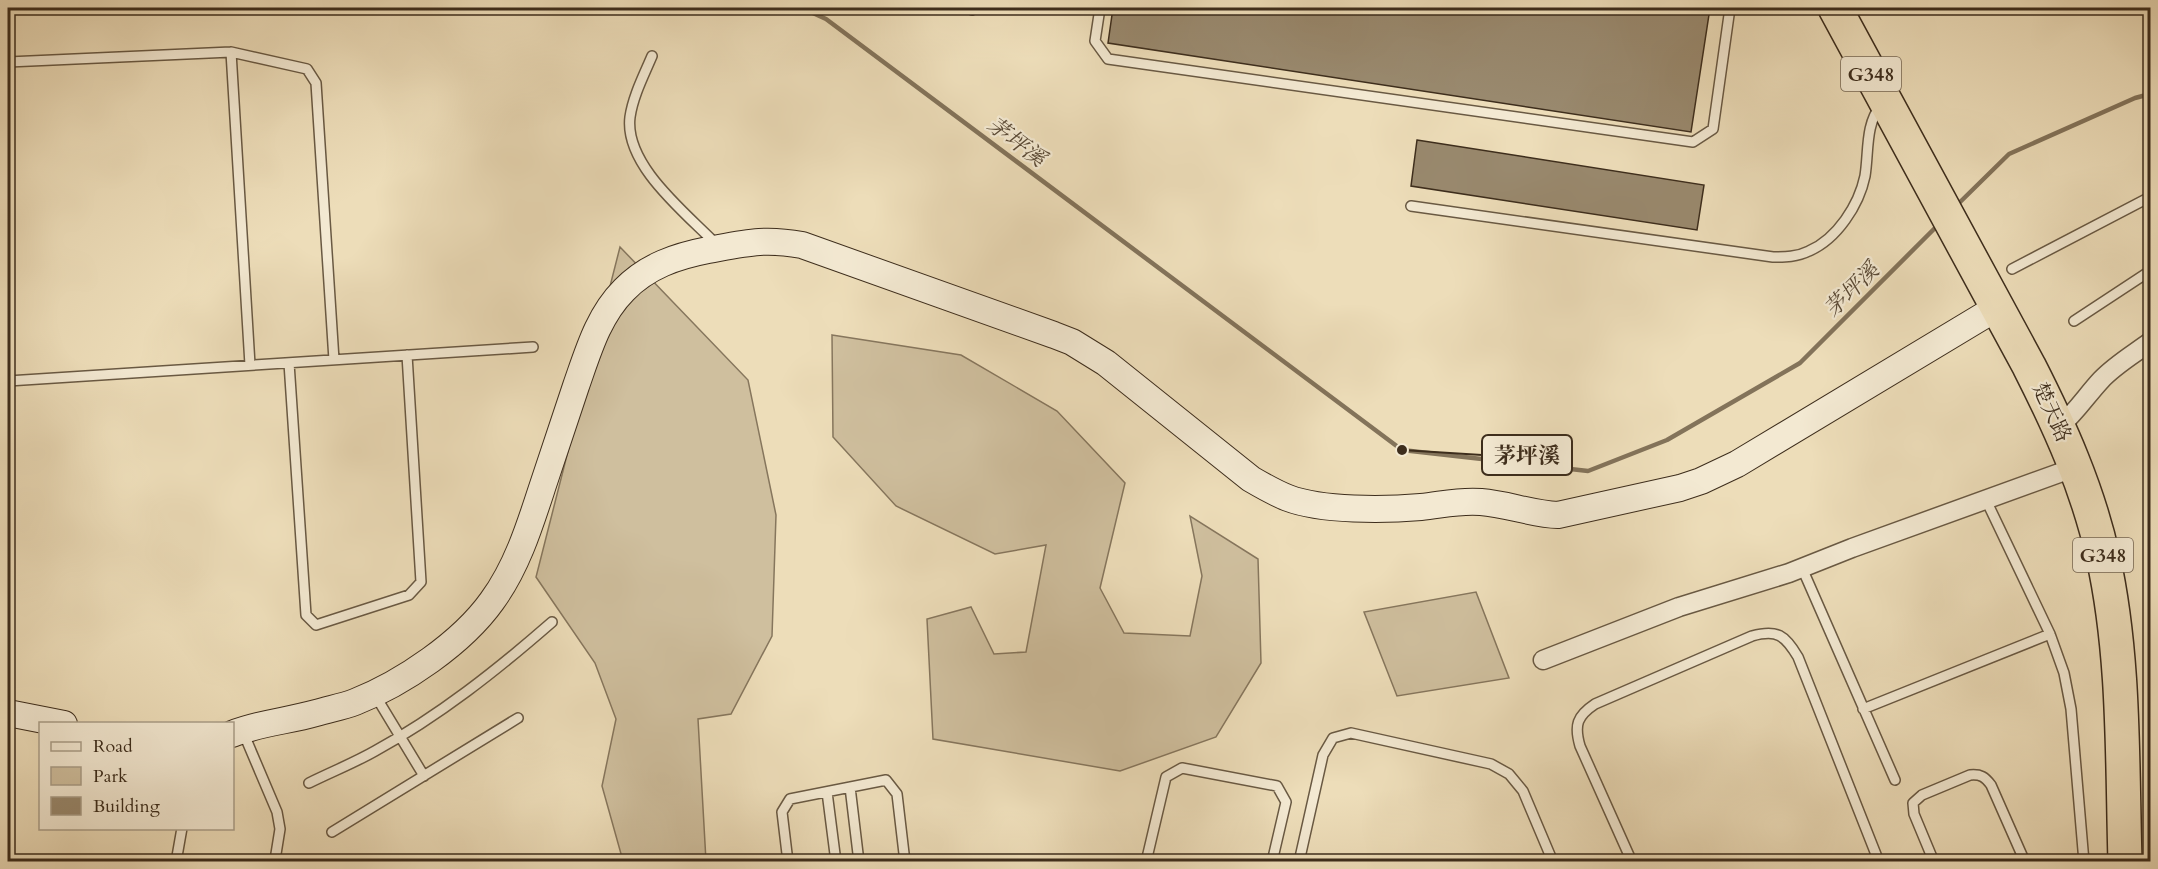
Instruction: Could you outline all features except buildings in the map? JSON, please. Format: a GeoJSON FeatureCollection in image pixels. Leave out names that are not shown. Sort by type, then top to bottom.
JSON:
{"type":"FeatureCollection","features":[{"type":"Feature","properties":{"kind":"highway","name":"楚天路"},"geometry":{"type":"LineString","coordinates":[[1835,8],[1998,307],[2060,426],[2085,489],[2103,557],[2114,625],[2120,693],[2125,861]]}},
{"type":"Feature","properties":{"kind":"street"},"geometry":{"type":"LineString","coordinates":[[237,732],[354,702],[392,684],[464,632],[492,601],[514,565],[530,527],[599,324],[613,302],[625,289],[654,267],[688,254],[753,241],[770,240],[802,245],[1054,334],[1106,363],[1251,479],[1270,490],[1290,499],[1332,506],[1395,509],[1451,502],[1480,502],[1558,515],[1680,488],[1701,481],[1737,464],[1998,307]]}},
{"type":"Feature","properties":{"kind":"street"},"geometry":{"type":"LineString","coordinates":[[2060,426],[2076,411],[2101,380],[2151,342]]}},
{"type":"Feature","properties":{"kind":"street"},"geometry":{"type":"LineString","coordinates":[[1543,660],[1678,607],[1758,584],[2076,468]]}},
{"type":"Feature","properties":{"kind":"street"},"geometry":{"type":"LineString","coordinates":[[8,713],[58,722]]}},
{"type":"Feature","properties":{"kind":"lane"},"geometry":{"type":"LineString","coordinates":[[1100,8],[1095,41],[1108,59],[1693,142],[1713,129],[1730,8]]}},
{"type":"Feature","properties":{"kind":"lane"},"geometry":{"type":"LineString","coordinates":[[8,62],[231,52],[307,69],[316,83],[334,360]]}},
{"type":"Feature","properties":{"kind":"lane"},"geometry":{"type":"LineString","coordinates":[[231,52],[250,365]]}},
{"type":"Feature","properties":{"kind":"lane"},"geometry":{"type":"LineString","coordinates":[[652,56],[634,99],[630,119],[633,141],[641,162],[655,181],[719,248]]}},
{"type":"Feature","properties":{"kind":"lane"},"geometry":{"type":"LineString","coordinates":[[1411,206],[1773,258],[1791,257],[1824,244],[1854,206],[1865,175],[1869,130],[1874,112],[1884,100]]}},
{"type":"Feature","properties":{"kind":"lane"},"geometry":{"type":"LineString","coordinates":[[2012,270],[2151,197]]}},
{"type":"Feature","properties":{"kind":"lane"},"geometry":{"type":"LineString","coordinates":[[2074,321],[2151,271]]}},
{"type":"Feature","properties":{"kind":"lane"},"geometry":{"type":"LineString","coordinates":[[8,381],[533,347]]}},
{"type":"Feature","properties":{"kind":"lane"},"geometry":{"type":"LineString","coordinates":[[289,363],[306,615],[316,625],[409,595],[421,582],[407,355]]}},
{"type":"Feature","properties":{"kind":"lane"},"geometry":{"type":"LineString","coordinates":[[1986,500],[2050,634],[2064,673],[2071,710],[2084,861]]}},
{"type":"Feature","properties":{"kind":"lane"},"geometry":{"type":"LineString","coordinates":[[1802,568],[1895,780]]}},
{"type":"Feature","properties":{"kind":"lane"},"geometry":{"type":"LineString","coordinates":[[309,783],[374,752],[400,736],[496,671],[552,622]]}},
{"type":"Feature","properties":{"kind":"lane"},"geometry":{"type":"LineString","coordinates":[[1632,861],[1580,746],[1576,734],[1577,722],[1585,711],[1595,704],[1765,632],[1779,634],[1790,644],[1798,657],[1879,861]]}},
{"type":"Feature","properties":{"kind":"lane"},"geometry":{"type":"LineString","coordinates":[[1863,709],[2050,634]]}},
{"type":"Feature","properties":{"kind":"lane"},"geometry":{"type":"LineString","coordinates":[[374,693],[424,776]]}},
{"type":"Feature","properties":{"kind":"lane"},"geometry":{"type":"LineString","coordinates":[[332,832],[518,718]]}},
{"type":"Feature","properties":{"kind":"lane"},"geometry":{"type":"LineString","coordinates":[[237,732],[278,812],[280,829],[275,860],[290,861]]}},
{"type":"Feature","properties":{"kind":"lane"},"geometry":{"type":"LineString","coordinates":[[1299,861],[1323,755],[1334,738],[1351,733],[1491,764],[1509,774],[1523,791],[1554,861]]}},
{"type":"Feature","properties":{"kind":"lane"},"geometry":{"type":"LineString","coordinates":[[1146,861],[1166,777],[1182,768],[1277,786],[1286,802],[1272,861]]}},
{"type":"Feature","properties":{"kind":"lane"},"geometry":{"type":"LineString","coordinates":[[1934,861],[1914,814],[1913,803],[1922,795],[1970,775],[1978,774],[1986,777],[1991,785],[2025,861]]}},
{"type":"Feature","properties":{"kind":"lane"},"geometry":{"type":"LineString","coordinates":[[788,861],[782,812],[790,799],[886,780],[897,794],[905,861]]}},
{"type":"Feature","properties":{"kind":"lane"},"geometry":{"type":"LineString","coordinates":[[850,787],[859,861]]}},
{"type":"Feature","properties":{"kind":"lane"},"geometry":{"type":"LineString","coordinates":[[827,792],[836,861]]}},
{"type":"Feature","properties":{"kind":"lane"},"geometry":{"type":"LineString","coordinates":[[176,861],[182,830]]}},
{"type":"Feature","properties":{"kind":"green space"},"geometry":{"type":"Polygon","coordinates":[[[620,247],[748,380],[776,515],[772,636],[731,714],[698,719],[706,861],[623,861],[602,786],[616,719],[595,663],[536,577],[620,247]]]}},
{"type":"Feature","properties":{"kind":"green space"},"geometry":{"type":"Polygon","coordinates":[[[832,335],[961,355],[1057,411],[1125,483],[1100,588],[1124,633],[1190,636],[1202,576],[1190,516],[1258,559],[1261,663],[1216,737],[1120,771],[933,739],[927,619],[971,607],[994,654],[1026,652],[1046,545],[995,554],[896,506],[833,437],[832,335]]]}},
{"type":"Feature","properties":{"kind":"green space"},"geometry":{"type":"Polygon","coordinates":[[[1476,592],[1509,678],[1397,696],[1364,612],[1476,592]]]}},
{"type":"Feature","properties":{"kind":"waterway","name":"茅坪溪"},"geometry":{"type":"LineString","coordinates":[[802,8],[826,19],[1402,450],[1588,471],[1667,440],[1800,363],[1939,224]]}},
{"type":"Feature","properties":{"kind":"waterway","name":"茅坪溪"},"geometry":{"type":"LineString","coordinates":[[1955,207],[2009,154],[2135,98],[2150,94]]}},
{"type":"Feature","properties":{"kind":"place","name":"茅坪溪"},"geometry":{"type":"Point","coordinates":[1402,450]}}]}
